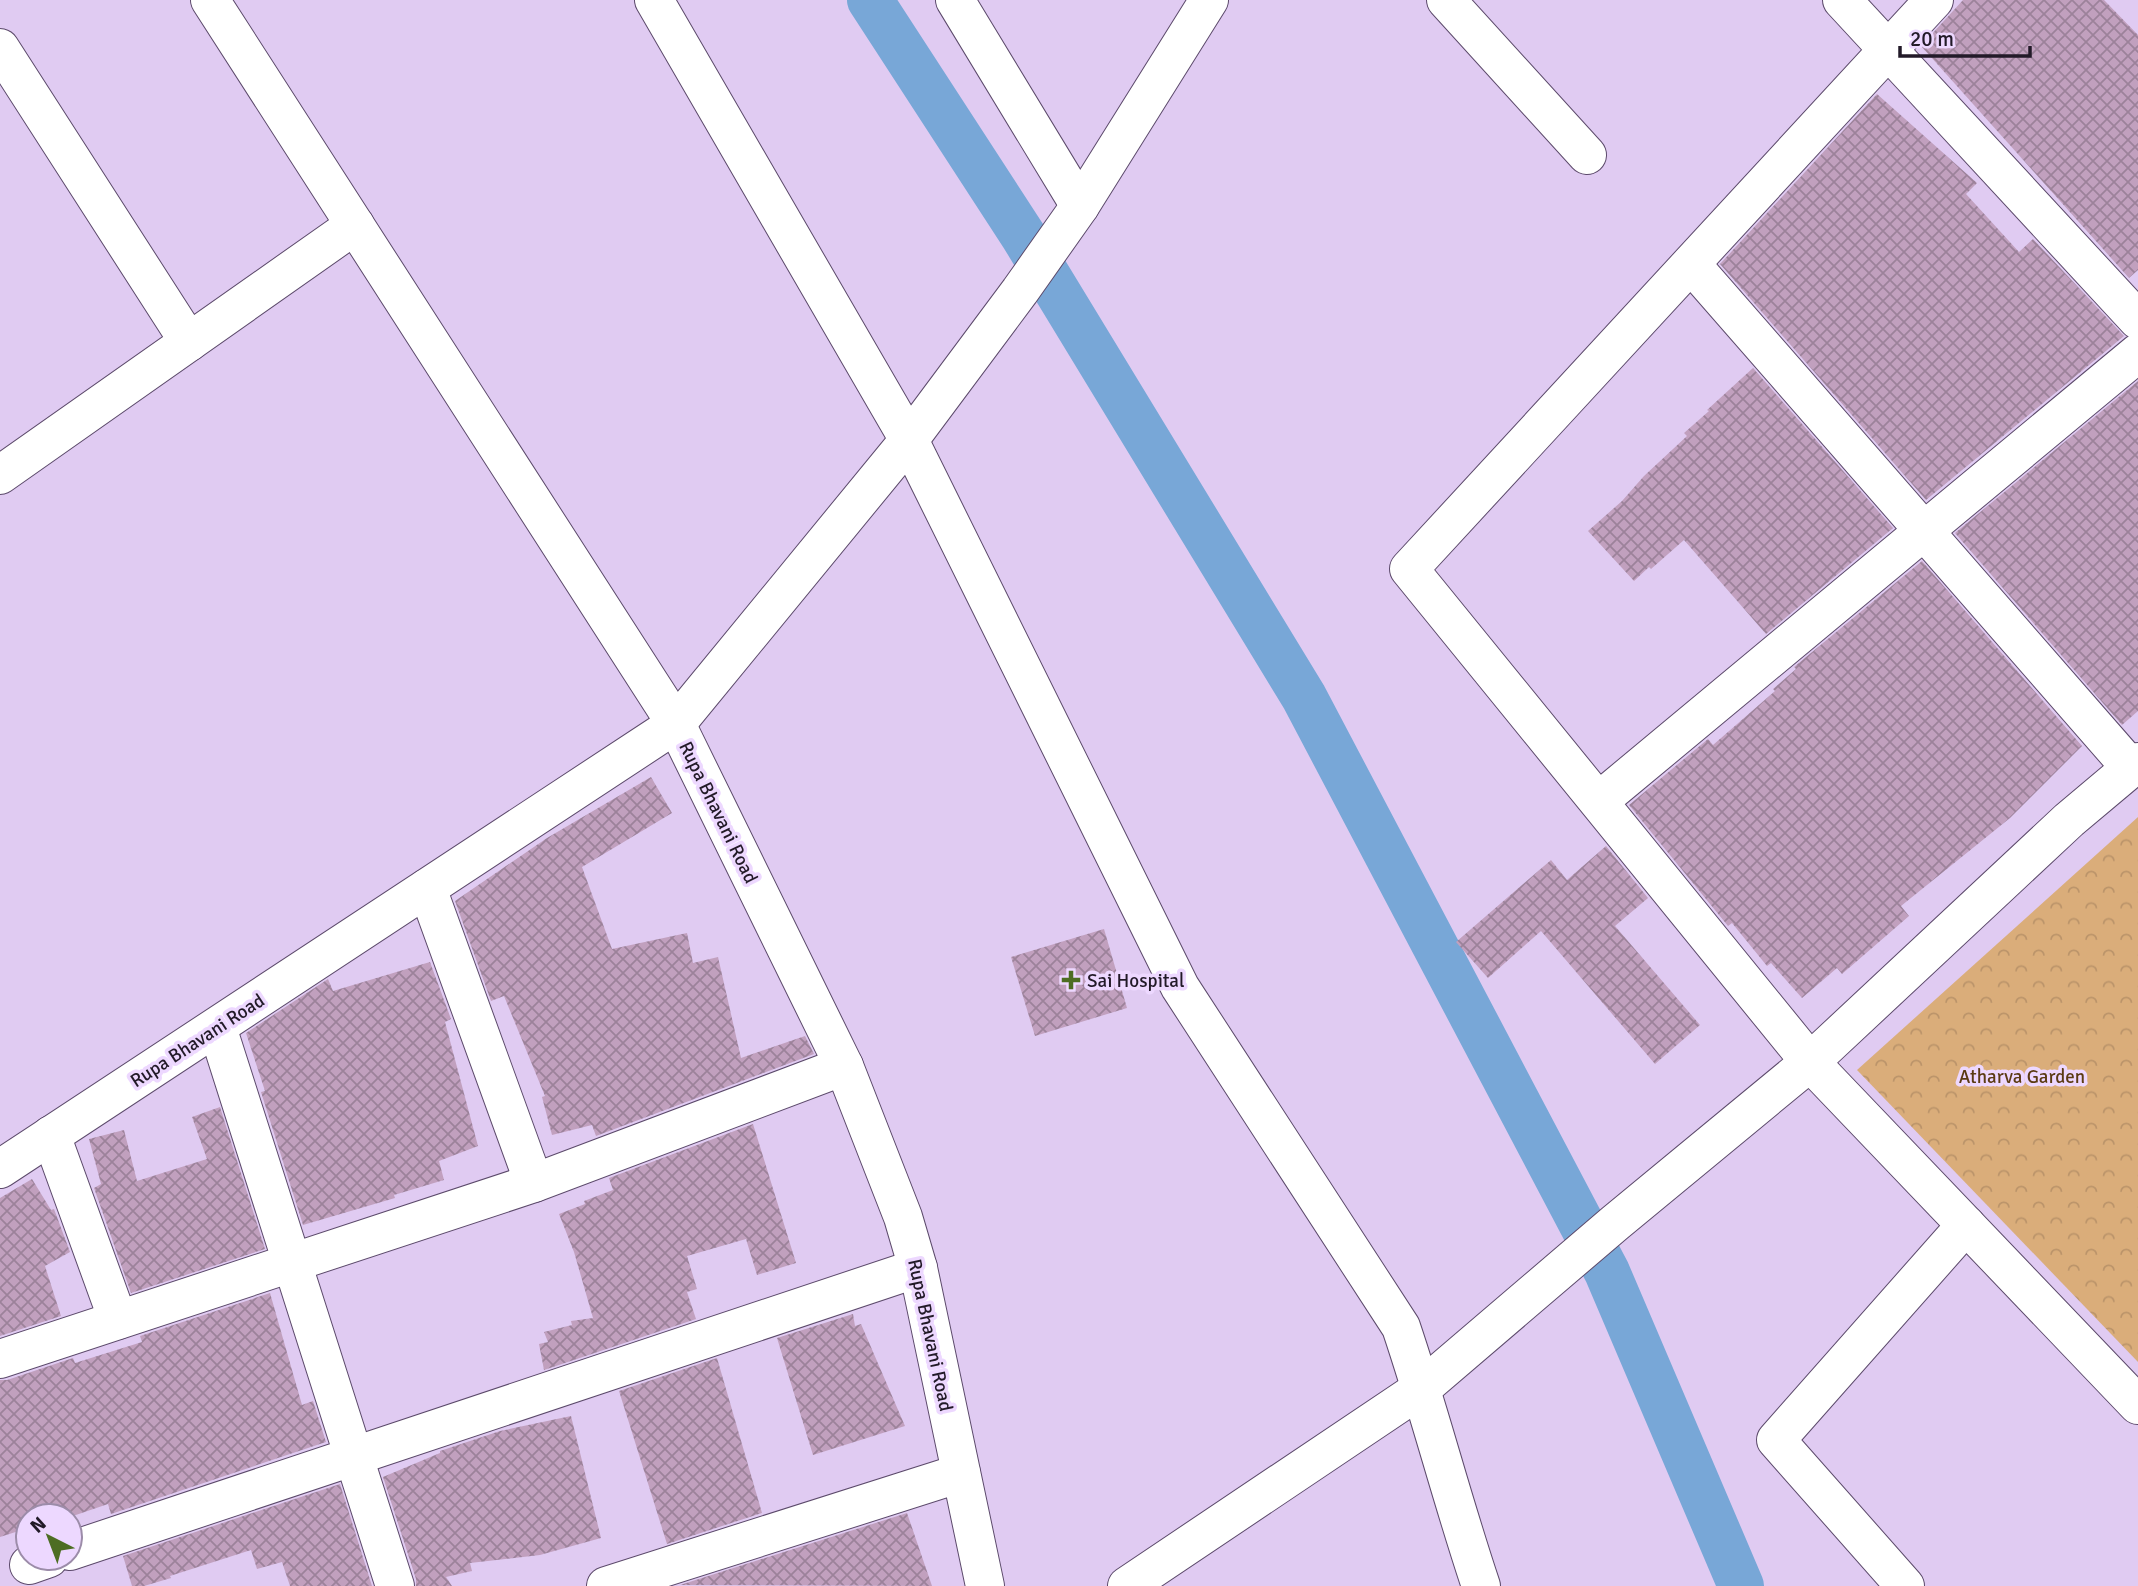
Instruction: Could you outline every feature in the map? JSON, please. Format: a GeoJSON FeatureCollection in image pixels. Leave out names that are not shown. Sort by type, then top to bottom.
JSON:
{"type":"FeatureCollection","features":[{"type":"Feature","properties":{"kind":"street"},"geometry":{"type":"LineString","coordinates":[[210,0],[677,724],[909,440],[1020,291],[1069,221],[1209,0]]}},
{"type":"Feature","properties":{"kind":"street"},"geometry":{"type":"LineString","coordinates":[[654,0],[909,440],[1180,987],[1401,1327],[1422,1388],[1457,1516],[1481,1586]]}},
{"type":"Feature","properties":{"kind":"street"},"geometry":{"type":"LineString","coordinates":[[955,0],[1069,221]]}},
{"type":"Feature","properties":{"kind":"street"},"geometry":{"type":"LineString","coordinates":[[1446,0],[1587,155]]}},
{"type":"Feature","properties":{"kind":"street"},"geometry":{"type":"LineString","coordinates":[[1842,0],[2138,320]]}},
{"type":"Feature","properties":{"kind":"street"},"geometry":{"type":"LineString","coordinates":[[1934,0],[1409,569],[1810,1062],[2138,1405]]}},
{"type":"Feature","properties":{"kind":"street"},"geometry":{"type":"LineString","coordinates":[[0,48],[190,342]]}},
{"type":"Feature","properties":{"kind":"street"},"geometry":{"type":"LineString","coordinates":[[0,475],[355,225]]}},
{"type":"Feature","properties":{"kind":"street"},"geometry":{"type":"LineString","coordinates":[[1126,1586],[1422,1388],[1615,1223],[1810,1062],[2069,820],[2134,765],[1924,531],[1691,264]]}},
{"type":"Feature","properties":{"kind":"street"},"geometry":{"type":"LineString","coordinates":[[1599,802],[2138,352]]}},
{"type":"Feature","properties":{"kind":"street","name":"Rupa Bhavani Road"},"geometry":{"type":"LineString","coordinates":[[0,1169],[677,724],[844,1066],[903,1217],[918,1268],[985,1586]]}},
{"type":"Feature","properties":{"kind":"street"},"geometry":{"type":"LineString","coordinates":[[427,888],[534,1183]]}},
{"type":"Feature","properties":{"kind":"street"},"geometry":{"type":"LineString","coordinates":[[217,1027],[395,1586]]}},
{"type":"Feature","properties":{"kind":"street"},"geometry":{"type":"LineString","coordinates":[[0,1359],[534,1183],[844,1066]]}},
{"type":"Feature","properties":{"kind":"street"},"geometry":{"type":"LineString","coordinates":[[51,1135],[118,1320]]}},
{"type":"Feature","properties":{"kind":"street"},"geometry":{"type":"LineString","coordinates":[[1905,1586],[1776,1440],[1966,1225]]}},
{"type":"Feature","properties":{"kind":"street"},"geometry":{"type":"LineString","coordinates":[[84,1546],[918,1268]]}},
{"type":"Feature","properties":{"kind":"street"},"geometry":{"type":"LineString","coordinates":[[606,1586],[961,1473]]}},
{"type":"Feature","properties":{"kind":"green space","name":"Atharva Garden"},"geometry":{"type":"Polygon","coordinates":[[[2138,817],[2138,1362],[1857,1070],[2138,817]]]}},
{"type":"Feature","properties":{"kind":"building"},"geometry":{"type":"Polygon","coordinates":[[[1963,0],[2104,0],[2138,35],[2138,270],[2129,278],[1921,46],[1963,0]]]}},
{"type":"Feature","properties":{"kind":"building"},"geometry":{"type":"Polygon","coordinates":[[[1877,94],[1977,183],[1966,194],[2019,252],[2033,239],[2124,336],[1926,500],[1720,264],[1877,94]]]}},
{"type":"Feature","properties":{"kind":"building"},"geometry":{"type":"Polygon","coordinates":[[[1753,368],[1893,528],[1766,634],[1684,540],[1634,581],[1588,531],[1622,501],[1644,476],[1687,436],[1684,433],[1753,368]]]}},
{"type":"Feature","properties":{"kind":"building"},"geometry":{"type":"Polygon","coordinates":[[[2138,381],[2138,711],[2122,725],[1955,533],[2138,381]]]}},
{"type":"Feature","properties":{"kind":"building"},"geometry":{"type":"Polygon","coordinates":[[[1922,561],[2082,746],[2010,818],[1901,906],[1909,916],[1842,974],[1837,968],[1802,998],[1771,963],[1767,966],[1732,923],[1728,926],[1629,805],[1708,739],[1713,745],[1775,691],[1773,689],[1796,669],[1794,667],[1922,561]]]}},
{"type":"Feature","properties":{"kind":"building"},"geometry":{"type":"Polygon","coordinates":[[[651,777],[672,813],[582,867],[612,949],[687,933],[693,963],[718,957],[741,1058],[805,1036],[814,1054],[596,1136],[592,1125],[552,1135],[542,1097],[545,1096],[504,996],[491,1001],[455,901],[547,838],[651,777]]]}},
{"type":"Feature","properties":{"kind":"building"},"geometry":{"type":"Polygon","coordinates":[[[1606,846],[1648,898],[1615,926],[1700,1025],[1655,1064],[1541,931],[1488,978],[1456,942],[1551,860],[1567,880],[1606,846]]]}},
{"type":"Feature","properties":{"kind":"building"},"geometry":{"type":"Polygon","coordinates":[[[1104,929],[1127,1008],[1035,1036],[1011,957],[1104,929]]]}},
{"type":"Feature","properties":{"kind":"building"},"geometry":{"type":"Polygon","coordinates":[[[430,962],[451,1019],[445,1022],[478,1146],[439,1161],[444,1180],[394,1195],[395,1198],[303,1225],[261,1092],[265,1091],[246,1033],[328,979],[333,991],[430,962]]]}},
{"type":"Feature","properties":{"kind":"building"},"geometry":{"type":"Polygon","coordinates":[[[220,1107],[265,1249],[131,1293],[94,1188],[101,1184],[89,1139],[124,1130],[137,1181],[207,1159],[192,1117],[220,1107]]]}},
{"type":"Feature","properties":{"kind":"building"},"geometry":{"type":"Polygon","coordinates":[[[753,1124],[796,1263],[757,1275],[746,1239],[687,1256],[697,1289],[687,1292],[696,1319],[544,1370],[539,1344],[548,1342],[544,1332],[572,1325],[571,1321],[593,1318],[574,1252],[559,1214],[613,1190],[609,1178],[753,1124]]]}},
{"type":"Feature","properties":{"kind":"building"},"geometry":{"type":"Polygon","coordinates":[[[32,1179],[51,1210],[54,1209],[70,1252],[45,1266],[61,1316],[0,1336],[0,1198],[32,1179]]]}},
{"type":"Feature","properties":{"kind":"building"},"geometry":{"type":"Polygon","coordinates":[[[270,1293],[302,1405],[313,1401],[326,1442],[111,1514],[108,1504],[84,1512],[84,1502],[14,1502],[14,1532],[0,1537],[0,1380],[73,1358],[75,1363],[142,1342],[140,1336],[270,1293]]]}},
{"type":"Feature","properties":{"kind":"building"},"geometry":{"type":"Polygon","coordinates":[[[853,1314],[855,1326],[861,1324],[905,1426],[813,1455],[777,1338],[853,1314]]]}},
{"type":"Feature","properties":{"kind":"building"},"geometry":{"type":"Polygon","coordinates":[[[717,1358],[762,1513],[667,1544],[619,1391],[717,1358]]]}},
{"type":"Feature","properties":{"kind":"building"},"geometry":{"type":"Polygon","coordinates":[[[571,1416],[601,1538],[540,1555],[470,1563],[472,1571],[446,1577],[452,1586],[416,1586],[383,1477],[440,1451],[500,1431],[571,1416]]]}},
{"type":"Feature","properties":{"kind":"building"},"geometry":{"type":"Polygon","coordinates":[[[340,1484],[372,1586],[290,1586],[282,1562],[257,1569],[251,1550],[170,1576],[171,1578],[144,1586],[132,1586],[123,1556],[340,1484]]]}},
{"type":"Feature","properties":{"kind":"building"},"geometry":{"type":"Polygon","coordinates":[[[907,1513],[932,1586],[680,1585],[907,1513]]]}},
{"type":"Feature","properties":{"kind":"waterway"},"geometry":{"type":"LineString","coordinates":[[870,0],[1024,237],[1304,697],[1607,1272],[1741,1586]]}},
{"type":"Feature","properties":{"kind":"place","name":"Sai Hospital"},"geometry":{"type":"Point","coordinates":[1071,980]}}]}
